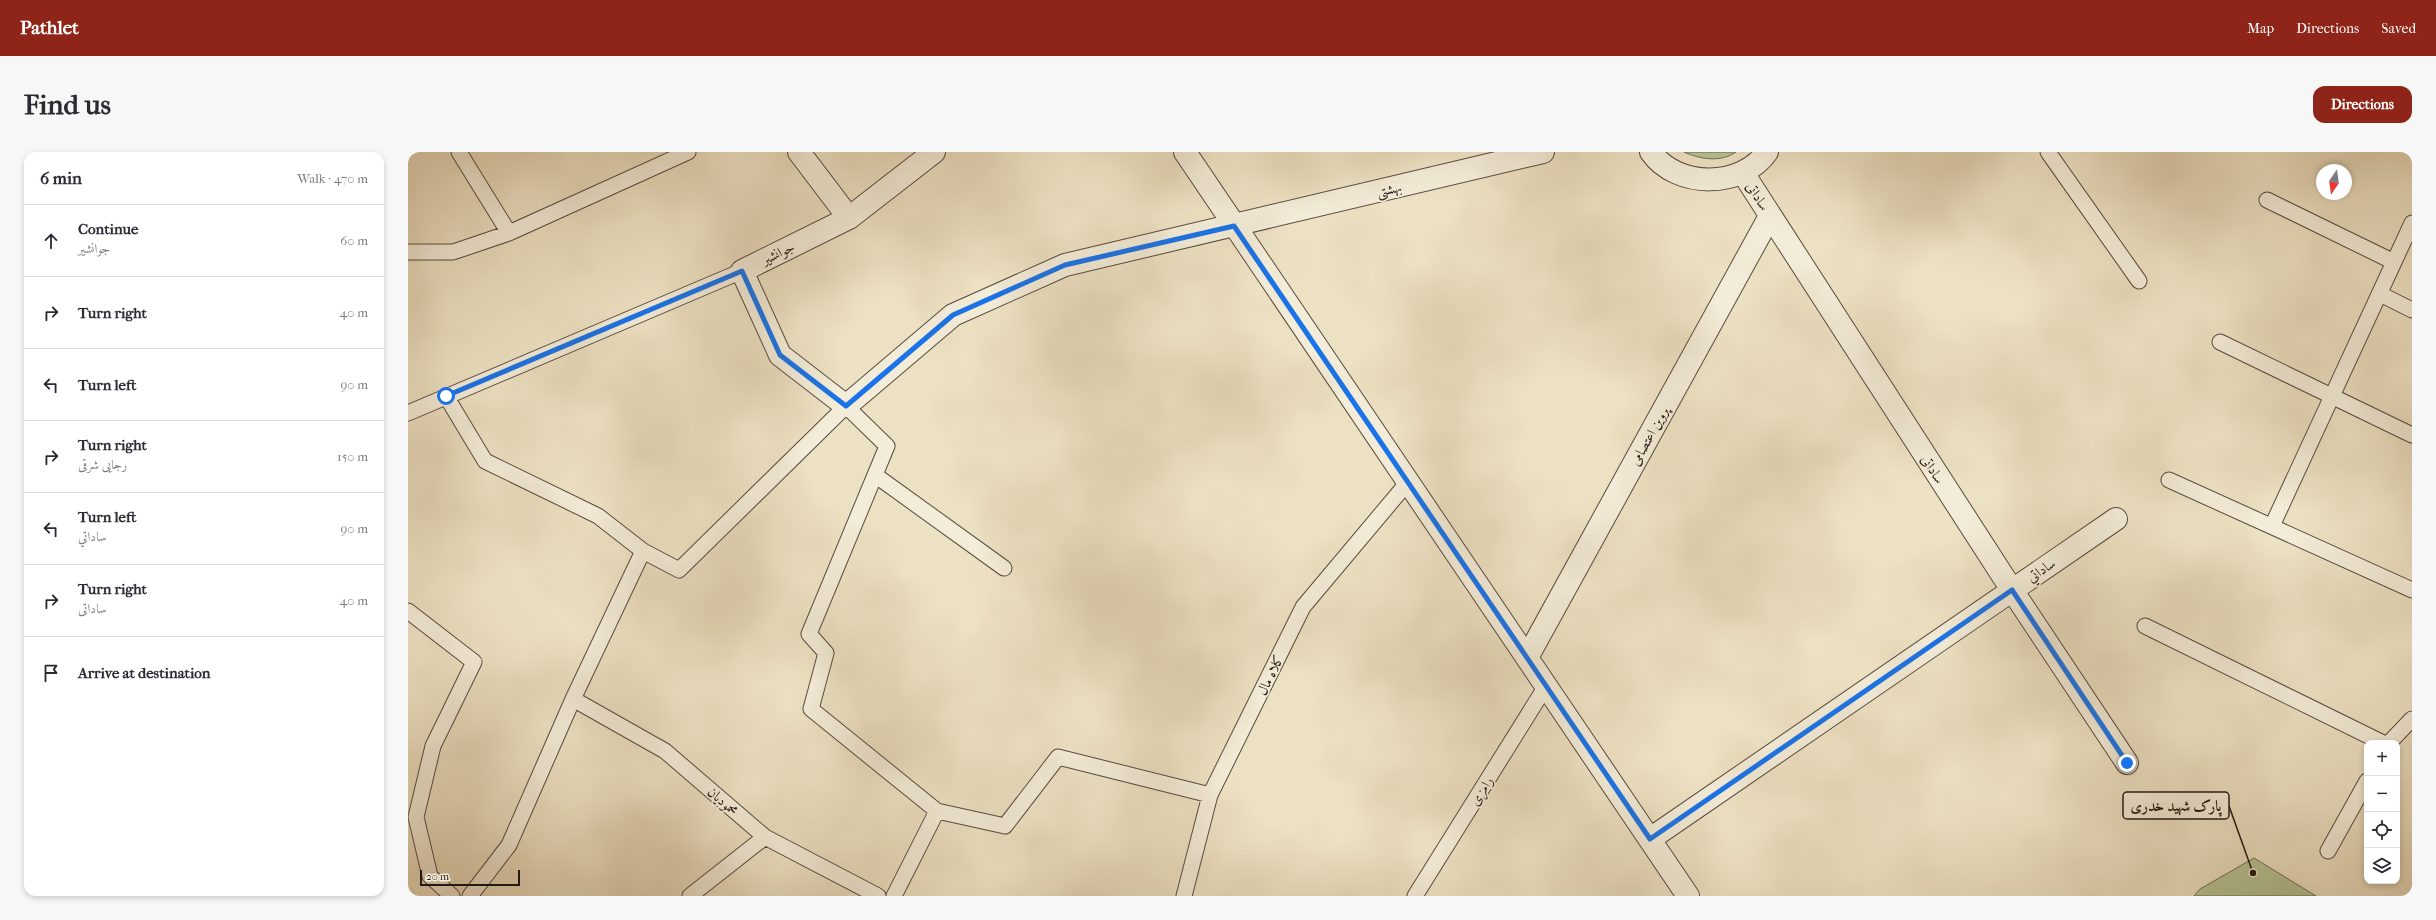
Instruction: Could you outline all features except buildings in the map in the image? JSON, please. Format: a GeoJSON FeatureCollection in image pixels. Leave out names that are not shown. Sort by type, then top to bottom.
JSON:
{"type":"FeatureCollection","features":[{"type":"Feature","properties":{"kind":"street"},"geometry":{"type":"LineString","coordinates":[[799,152],[849,218]]}},
{"type":"Feature","properties":{"kind":"street","name":"جوانشیر"},"geometry":{"type":"LineString","coordinates":[[742,271],[849,218],[934,152]]}},
{"type":"Feature","properties":{"kind":"street"},"geometry":{"type":"LineString","coordinates":[[1185,152],[1408,482],[1528,656],[1546,686],[1688,896]]}},
{"type":"Feature","properties":{"kind":"street","name":"بهشتی"},"geometry":{"type":"LineString","coordinates":[[846,406],[953,315],[1065,265],[1543,152]]}},
{"type":"Feature","properties":{"kind":"street"},"geometry":{"type":"LineString","coordinates":[[1651,152],[1671,170],[1695,179],[1719,180],[1742,173],[1763,158],[1767,152]]}},
{"type":"Feature","properties":{"kind":"street","name":"ساداتی"},"geometry":{"type":"LineString","coordinates":[[1742,173],[2012,590],[2127,763]]}},
{"type":"Feature","properties":{"kind":"street","name":"پروین اعتصامی"},"geometry":{"type":"LineString","coordinates":[[1528,656],[1770,216]]}},
{"type":"Feature","properties":{"kind":"street"},"geometry":{"type":"LineString","coordinates":[[742,271],[780,355],[846,406]]}},
{"type":"Feature","properties":{"kind":"street","name":"ساداتي"},"geometry":{"type":"LineString","coordinates":[[1650,839],[2116,519]]}},
{"type":"Feature","properties":{"kind":"lane"},"geometry":{"type":"LineString","coordinates":[[459,152],[510,233]]}},
{"type":"Feature","properties":{"kind":"lane"},"geometry":{"type":"LineString","coordinates":[[408,252],[453,252],[510,233],[688,152]]}},
{"type":"Feature","properties":{"kind":"lane"},"geometry":{"type":"LineString","coordinates":[[2048,152],[2139,281]]}},
{"type":"Feature","properties":{"kind":"lane"},"geometry":{"type":"LineString","coordinates":[[2267,200],[2394,262]]}},
{"type":"Feature","properties":{"kind":"lane"},"geometry":{"type":"LineString","coordinates":[[2272,526],[2412,224]]}},
{"type":"Feature","properties":{"kind":"lane","name":"جوانشیر"},"geometry":{"type":"LineString","coordinates":[[408,413],[742,271]]}},
{"type":"Feature","properties":{"kind":"lane"},"geometry":{"type":"LineString","coordinates":[[2380,294],[2412,310]]}},
{"type":"Feature","properties":{"kind":"lane"},"geometry":{"type":"LineString","coordinates":[[2220,342],[2412,436]]}},
{"type":"Feature","properties":{"kind":"lane"},"geometry":{"type":"LineString","coordinates":[[446,396],[486,461],[598,516],[643,551],[679,570],[846,406],[887,446],[809,634],[826,653],[811,709],[937,811],[1005,826],[1058,757],[1210,794]]}},
{"type":"Feature","properties":{"kind":"lane"},"geometry":{"type":"LineString","coordinates":[[876,474],[1004,568]]}},
{"type":"Feature","properties":{"kind":"lane"},"geometry":{"type":"LineString","coordinates":[[2169,480],[2412,590]]}},
{"type":"Feature","properties":{"kind":"lane","name":"کلاه مال"},"geometry":{"type":"LineString","coordinates":[[1184,896],[1210,794],[1303,607],[1408,482]]}},
{"type":"Feature","properties":{"kind":"lane"},"geometry":{"type":"LineString","coordinates":[[470,896],[509,845],[573,699],[643,551]]}},
{"type":"Feature","properties":{"kind":"lane"},"geometry":{"type":"LineString","coordinates":[[408,611],[474,662],[433,746],[416,817],[430,876],[452,896]]}},
{"type":"Feature","properties":{"kind":"lane"},"geometry":{"type":"LineString","coordinates":[[2145,626],[2377,740]]}},
{"type":"Feature","properties":{"kind":"lane","name":"رامزی"},"geometry":{"type":"LineString","coordinates":[[1415,896],[1546,686]]}},
{"type":"Feature","properties":{"kind":"lane","name":"محمودیان"},"geometry":{"type":"LineString","coordinates":[[573,699],[665,751],[765,837],[878,896]]}},
{"type":"Feature","properties":{"kind":"lane"},"geometry":{"type":"LineString","coordinates":[[2392,740],[2412,719]]}},
{"type":"Feature","properties":{"kind":"lane"},"geometry":{"type":"LineString","coordinates":[[2328,851],[2364,787]]}},
{"type":"Feature","properties":{"kind":"lane"},"geometry":{"type":"LineString","coordinates":[[894,896],[937,811]]}},
{"type":"Feature","properties":{"kind":"lane"},"geometry":{"type":"LineString","coordinates":[[690,896],[765,837]]}},
{"type":"Feature","properties":{"kind":"green space"},"geometry":{"type":"Polygon","coordinates":[[[1684,152],[1736,152],[1723,158],[1710,159],[1684,152]]]}},
{"type":"Feature","properties":{"kind":"green space"},"geometry":{"type":"Polygon","coordinates":[[[2254,858],[2316,896],[2194,896],[2200,889],[2254,858]]]}},
{"type":"Feature","properties":{"kind":"place","name":"پارک شهید خدری"},"geometry":{"type":"Point","coordinates":[2253,873]}},
{"type":"Feature","properties":{"kind":"route"},"geometry":{"type":"LineString","coordinates":[[446,396],[742,271],[780,355],[846,406],[953,315],[1065,265],[1234,226],[1528,656],[1546,686],[1650,839],[2012,590],[2127,763]]}}]}
